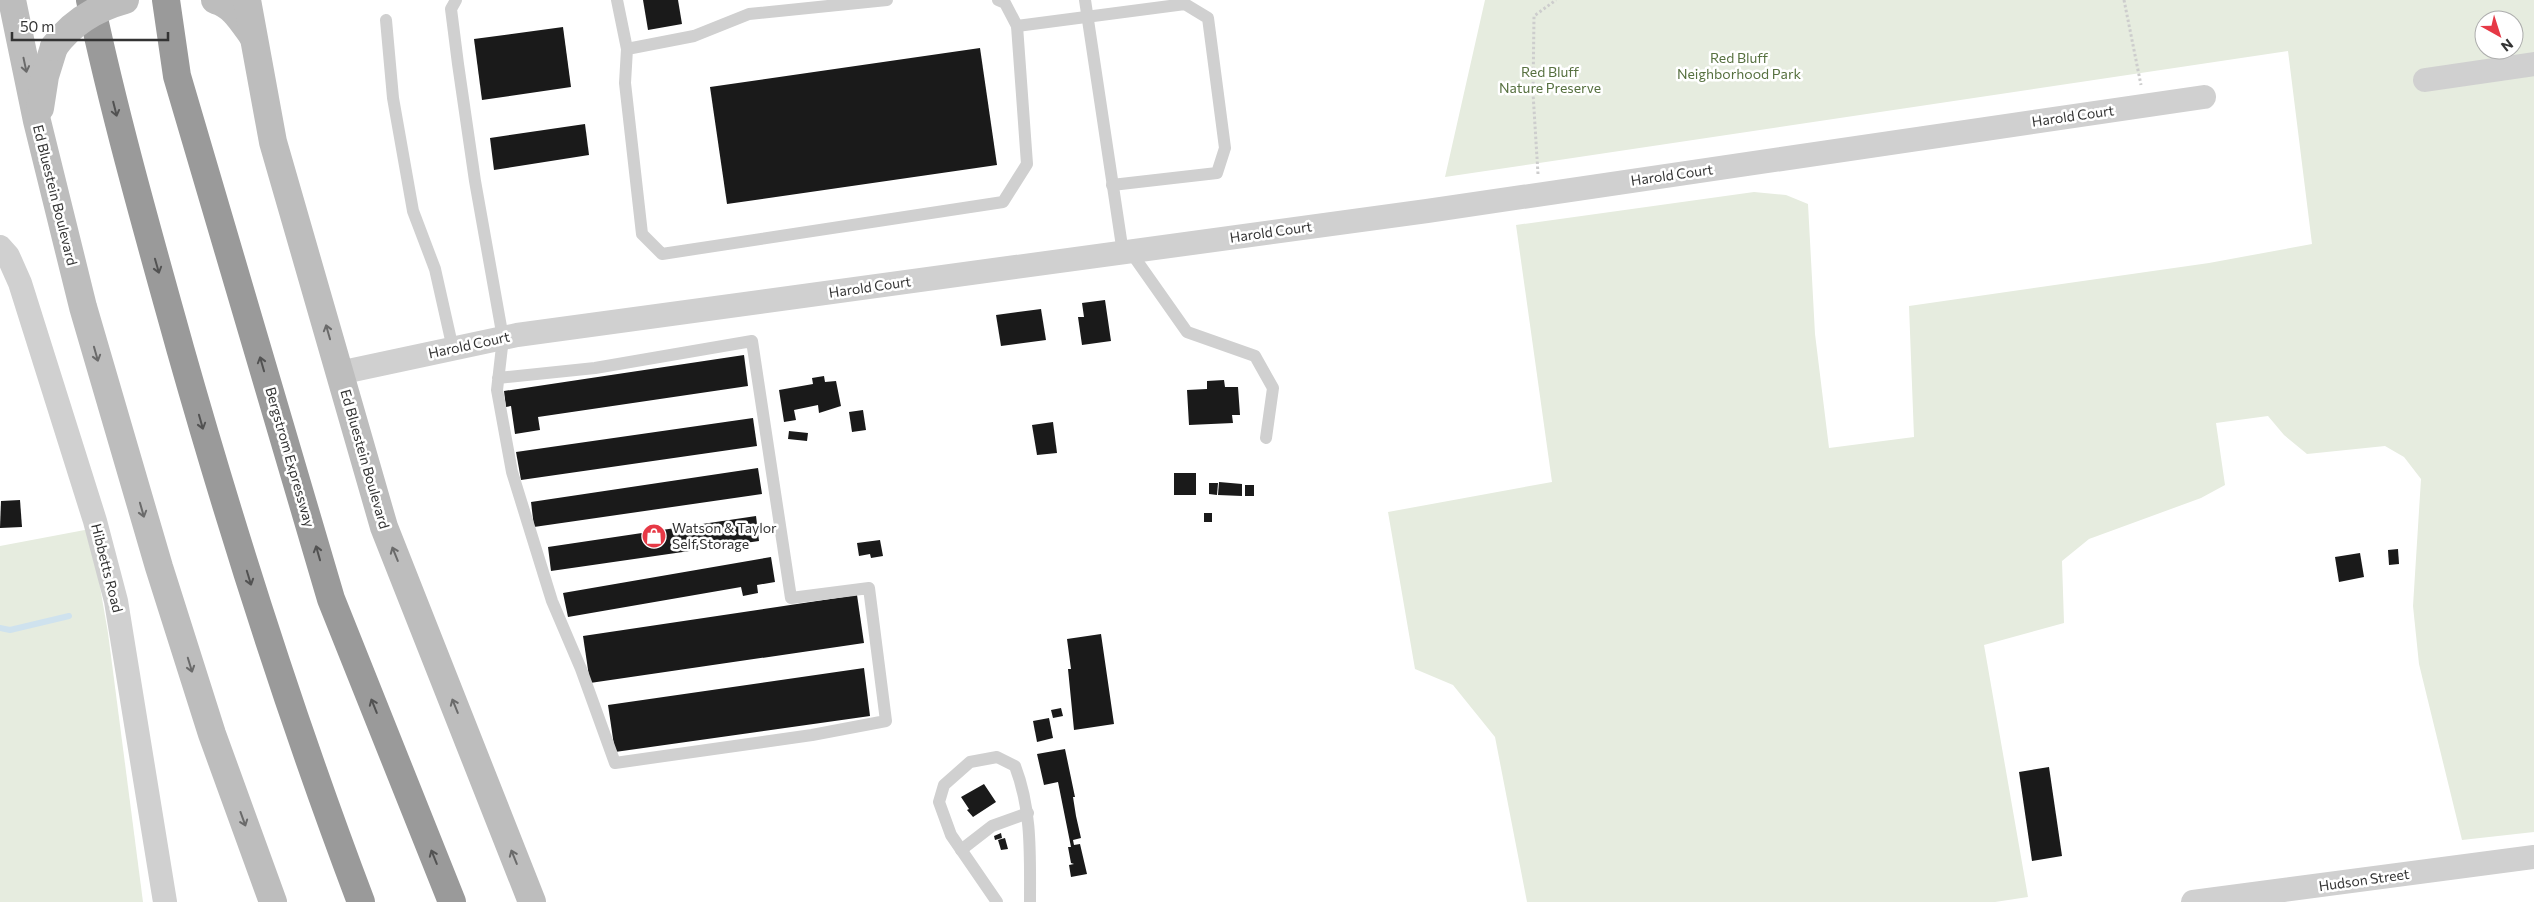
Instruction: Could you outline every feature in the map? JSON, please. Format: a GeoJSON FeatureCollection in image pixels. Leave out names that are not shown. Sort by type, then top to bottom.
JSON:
{"type":"FeatureCollection","features":[{"type":"Feature","properties":{"kind":"highway"},"geometry":{"type":"LineString","coordinates":[[90,0],[122,139],[204,430],[271,650],[332,826],[361,902]]}},
{"type":"Feature","properties":{"kind":"highway","name":"Bergstrom Expressway"},"geometry":{"type":"LineString","coordinates":[[166,0],[178,76],[332,599],[452,902]]}},
{"type":"Feature","properties":{"kind":"main road","name":"Ed Bluestein Boulevard"},"geometry":{"type":"LineString","coordinates":[[12,0],[37,121],[83,307],[159,567],[212,734],[273,902]]}},
{"type":"Feature","properties":{"kind":"main road"},"geometry":{"type":"LineString","coordinates":[[37,121],[45,76],[54,47],[67,29],[104,6],[125,0]]}},
{"type":"Feature","properties":{"kind":"main road","name":"Ed Bluestein Boulevard"},"geometry":{"type":"LineString","coordinates":[[228,1],[253,36],[273,142],[384,527],[532,902]]}},
{"type":"Feature","properties":{"kind":"street"},"geometry":{"type":"LineString","coordinates":[[2425,80],[2534,64]]}},
{"type":"Feature","properties":{"kind":"street","name":"Harold Court"},"geometry":{"type":"LineString","coordinates":[[340,373],[503,338],[1539,195],[2204,97]]}},
{"type":"Feature","properties":{"kind":"street","name":"Hibbetts Road"},"geometry":{"type":"LineString","coordinates":[[0,247],[8,256],[20,283],[95,521],[116,601],[164,902]]}},
{"type":"Feature","properties":{"kind":"street","name":"Hudson Street"},"geometry":{"type":"LineString","coordinates":[[2194,902],[2534,857]]}},
{"type":"Feature","properties":{"kind":"lane"},"geometry":{"type":"LineString","coordinates":[[456,0],[451,9],[458,64],[475,181],[503,338],[498,378],[497,390],[512,472],[552,601],[581,669],[615,763],[812,734],[886,721],[869,588],[791,598],[752,342],[595,368],[498,378]]}},
{"type":"Feature","properties":{"kind":"lane"},"geometry":{"type":"LineString","coordinates":[[617,0],[627,49],[625,83],[642,234],[662,254],[1003,202],[1027,164],[1017,26],[1004,3],[998,0]]}},
{"type":"Feature","properties":{"kind":"lane"},"geometry":{"type":"LineString","coordinates":[[627,49],[694,36],[749,14],[887,0]]}},
{"type":"Feature","properties":{"kind":"lane"},"geometry":{"type":"LineString","coordinates":[[1085,0],[1112,185],[1126,252],[1187,332],[1254,356],[1272,388],[1266,438]]}},
{"type":"Feature","properties":{"kind":"lane"},"geometry":{"type":"LineString","coordinates":[[1017,26],[1185,4],[1208,18],[1225,148],[1217,172],[1112,185]]}},
{"type":"Feature","properties":{"kind":"lane"},"geometry":{"type":"LineString","coordinates":[[386,20],[393,98],[413,211],[435,269],[453,348]]}},
{"type":"Feature","properties":{"kind":"lane"},"geometry":{"type":"LineString","coordinates":[[997,902],[951,835],[939,802],[944,786],[970,762],[997,757],[1015,766],[1023,786],[1028,813],[1030,902]]}},
{"type":"Feature","properties":{"kind":"lane"},"geometry":{"type":"LineString","coordinates":[[961,850],[992,826],[1028,813]]}},
{"type":"Feature","properties":{"kind":"path"},"geometry":{"type":"LineString","coordinates":[[1539,195],[1533,93],[1534,16],[1556,0]]}},
{"type":"Feature","properties":{"kind":"path"},"geometry":{"type":"LineString","coordinates":[[2124,0],[2146,105]]}},
{"type":"Feature","properties":{"kind":"green space"},"geometry":{"type":"Polygon","coordinates":[[[1485,0],[2534,0],[2534,832],[2462,840],[2419,664],[2413,606],[2421,479],[2404,457],[2385,446],[2307,454],[2284,435],[2268,416],[2216,423],[2225,485],[2201,498],[2089,539],[2062,561],[2064,623],[1984,645],[2028,897],[1995,902],[1527,902],[1495,737],[1453,685],[1415,669],[1388,512],[1552,482],[1516,225],[1754,192],[1786,195],[1808,204],[1815,334],[1829,448],[1914,437],[1909,306],[2209,263],[2312,244],[2288,51],[1445,177],[1485,0]]]}},
{"type":"Feature","properties":{"kind":"green space"},"geometry":{"type":"Polygon","coordinates":[[[90,529],[108,633],[143,902],[0,902],[0,546],[90,529]]]}},
{"type":"Feature","properties":{"kind":"building"},"geometry":{"type":"Polygon","coordinates":[[[643,0],[678,0],[682,24],[648,30],[643,0]]]}},
{"type":"Feature","properties":{"kind":"building"},"geometry":{"type":"Polygon","coordinates":[[[563,27],[571,87],[482,100],[474,39],[563,27]]]}},
{"type":"Feature","properties":{"kind":"building"},"geometry":{"type":"Polygon","coordinates":[[[980,48],[997,165],[727,204],[710,87],[980,48]]]}},
{"type":"Feature","properties":{"kind":"building"},"geometry":{"type":"Polygon","coordinates":[[[585,124],[589,155],[494,170],[490,138],[585,124]]]}},
{"type":"Feature","properties":{"kind":"building"},"geometry":{"type":"Polygon","coordinates":[[[1105,300],[1111,341],[1082,345],[1078,317],[1084,317],[1082,303],[1105,300]]]}},
{"type":"Feature","properties":{"kind":"building"},"geometry":{"type":"Polygon","coordinates":[[[1041,309],[1046,340],[1001,346],[996,315],[1041,309]]]}},
{"type":"Feature","properties":{"kind":"building"},"geometry":{"type":"Polygon","coordinates":[[[744,355],[748,386],[538,417],[540,430],[515,434],[511,406],[506,407],[504,391],[744,355]]]}},
{"type":"Feature","properties":{"kind":"building"},"geometry":{"type":"Polygon","coordinates":[[[824,376],[825,382],[836,381],[841,406],[819,413],[818,405],[794,410],[796,420],[784,422],[779,390],[813,384],[812,378],[824,376]]]}},
{"type":"Feature","properties":{"kind":"building"},"geometry":{"type":"Polygon","coordinates":[[[1224,380],[1225,387],[1238,387],[1240,415],[1232,415],[1233,423],[1189,425],[1187,390],[1207,389],[1207,381],[1224,380]]]}},
{"type":"Feature","properties":{"kind":"building"},"geometry":{"type":"Polygon","coordinates":[[[863,410],[866,430],[852,432],[849,412],[863,410]]]}},
{"type":"Feature","properties":{"kind":"building"},"geometry":{"type":"Polygon","coordinates":[[[753,418],[757,446],[521,480],[516,452],[753,418]]]}},
{"type":"Feature","properties":{"kind":"building"},"geometry":{"type":"Polygon","coordinates":[[[1053,422],[1057,453],[1037,455],[1032,425],[1053,422]]]}},
{"type":"Feature","properties":{"kind":"building"},"geometry":{"type":"Polygon","coordinates":[[[789,431],[808,433],[807,441],[788,439],[789,431]]]}},
{"type":"Feature","properties":{"kind":"building"},"geometry":{"type":"Polygon","coordinates":[[[758,468],[762,494],[534,527],[531,502],[758,468]]]}},
{"type":"Feature","properties":{"kind":"building"},"geometry":{"type":"Polygon","coordinates":[[[1174,473],[1196,473],[1196,495],[1174,495],[1174,473]]]}},
{"type":"Feature","properties":{"kind":"building"},"geometry":{"type":"Polygon","coordinates":[[[1219,482],[1242,484],[1242,496],[1218,495],[1219,482]]]}},
{"type":"Feature","properties":{"kind":"building"},"geometry":{"type":"Polygon","coordinates":[[[1209,483],[1218,483],[1217,495],[1209,494],[1209,483]]]}},
{"type":"Feature","properties":{"kind":"building"},"geometry":{"type":"Polygon","coordinates":[[[1245,485],[1254,485],[1254,496],[1245,496],[1245,485]]]}},
{"type":"Feature","properties":{"kind":"building"},"geometry":{"type":"Polygon","coordinates":[[[20,500],[22,527],[0,528],[1,501],[20,500]]]}},
{"type":"Feature","properties":{"kind":"building"},"geometry":{"type":"Polygon","coordinates":[[[1204,513],[1212,513],[1212,522],[1204,522],[1204,513]]]}},
{"type":"Feature","properties":{"kind":"building"},"geometry":{"type":"Polygon","coordinates":[[[756,516],[759,541],[551,571],[548,547],[756,516]]]}},
{"type":"Feature","properties":{"kind":"building"},"geometry":{"type":"Polygon","coordinates":[[[880,540],[883,556],[871,558],[870,554],[859,556],[857,543],[880,540]]]}},
{"type":"Feature","properties":{"kind":"building"},"geometry":{"type":"Polygon","coordinates":[[[2398,549],[2399,564],[2389,565],[2388,550],[2398,549]]]}},
{"type":"Feature","properties":{"kind":"building"},"geometry":{"type":"Polygon","coordinates":[[[2360,553],[2364,577],[2339,582],[2335,557],[2360,553]]]}},
{"type":"Feature","properties":{"kind":"building"},"geometry":{"type":"Polygon","coordinates":[[[771,557],[775,582],[757,585],[758,593],[743,596],[741,587],[568,617],[563,593],[771,557]]]}},
{"type":"Feature","properties":{"kind":"building"},"geometry":{"type":"Polygon","coordinates":[[[857,595],[864,643],[590,683],[583,636],[857,595]]]}},
{"type":"Feature","properties":{"kind":"building"},"geometry":{"type":"Polygon","coordinates":[[[1101,634],[1114,724],[1074,730],[1068,669],[1071,669],[1067,639],[1101,634]]]}},
{"type":"Feature","properties":{"kind":"building"},"geometry":{"type":"Polygon","coordinates":[[[864,668],[870,716],[615,752],[608,705],[864,668]]]}},
{"type":"Feature","properties":{"kind":"building"},"geometry":{"type":"Polygon","coordinates":[[[1061,708],[1063,716],[1053,718],[1051,710],[1061,708]]]}},
{"type":"Feature","properties":{"kind":"building"},"geometry":{"type":"Polygon","coordinates":[[[1049,718],[1053,738],[1037,742],[1033,721],[1049,718]]]}},
{"type":"Feature","properties":{"kind":"building"},"geometry":{"type":"Polygon","coordinates":[[[1065,749],[1081,838],[1073,840],[1074,845],[1080,844],[1087,874],[1071,877],[1069,865],[1074,864],[1071,863],[1068,847],[1071,847],[1058,782],[1044,785],[1037,754],[1065,749]]]}},
{"type":"Feature","properties":{"kind":"building"},"geometry":{"type":"Polygon","coordinates":[[[2049,767],[2062,856],[2032,861],[2019,772],[2049,767]]]}},
{"type":"Feature","properties":{"kind":"building"},"geometry":{"type":"Polygon","coordinates":[[[984,784],[996,802],[973,817],[967,810],[969,809],[961,797],[984,784]]]}},
{"type":"Feature","properties":{"kind":"building"},"geometry":{"type":"Polygon","coordinates":[[[1001,833],[1002,838],[995,840],[994,836],[1001,833]]]}},
{"type":"Feature","properties":{"kind":"building"},"geometry":{"type":"Polygon","coordinates":[[[1005,838],[1008,849],[1001,850],[998,840],[1005,838]]]}},
{"type":"Feature","properties":{"kind":"waterway"},"geometry":{"type":"LineString","coordinates":[[0,628],[10,630],[69,616]]}},
{"type":"Feature","properties":{"kind":"place","name":"Watson & Taylor Self Storage"},"geometry":{"type":"Point","coordinates":[654,536]}},
{"type":"Feature","properties":{"kind":"park label","name":"Red Bluff Neighborhood Park"},"geometry":{"type":"Point","coordinates":[1739,66]}},
{"type":"Feature","properties":{"kind":"park label","name":"Red Bluff Nature Preserve"},"geometry":{"type":"Point","coordinates":[1550,80]}}]}
